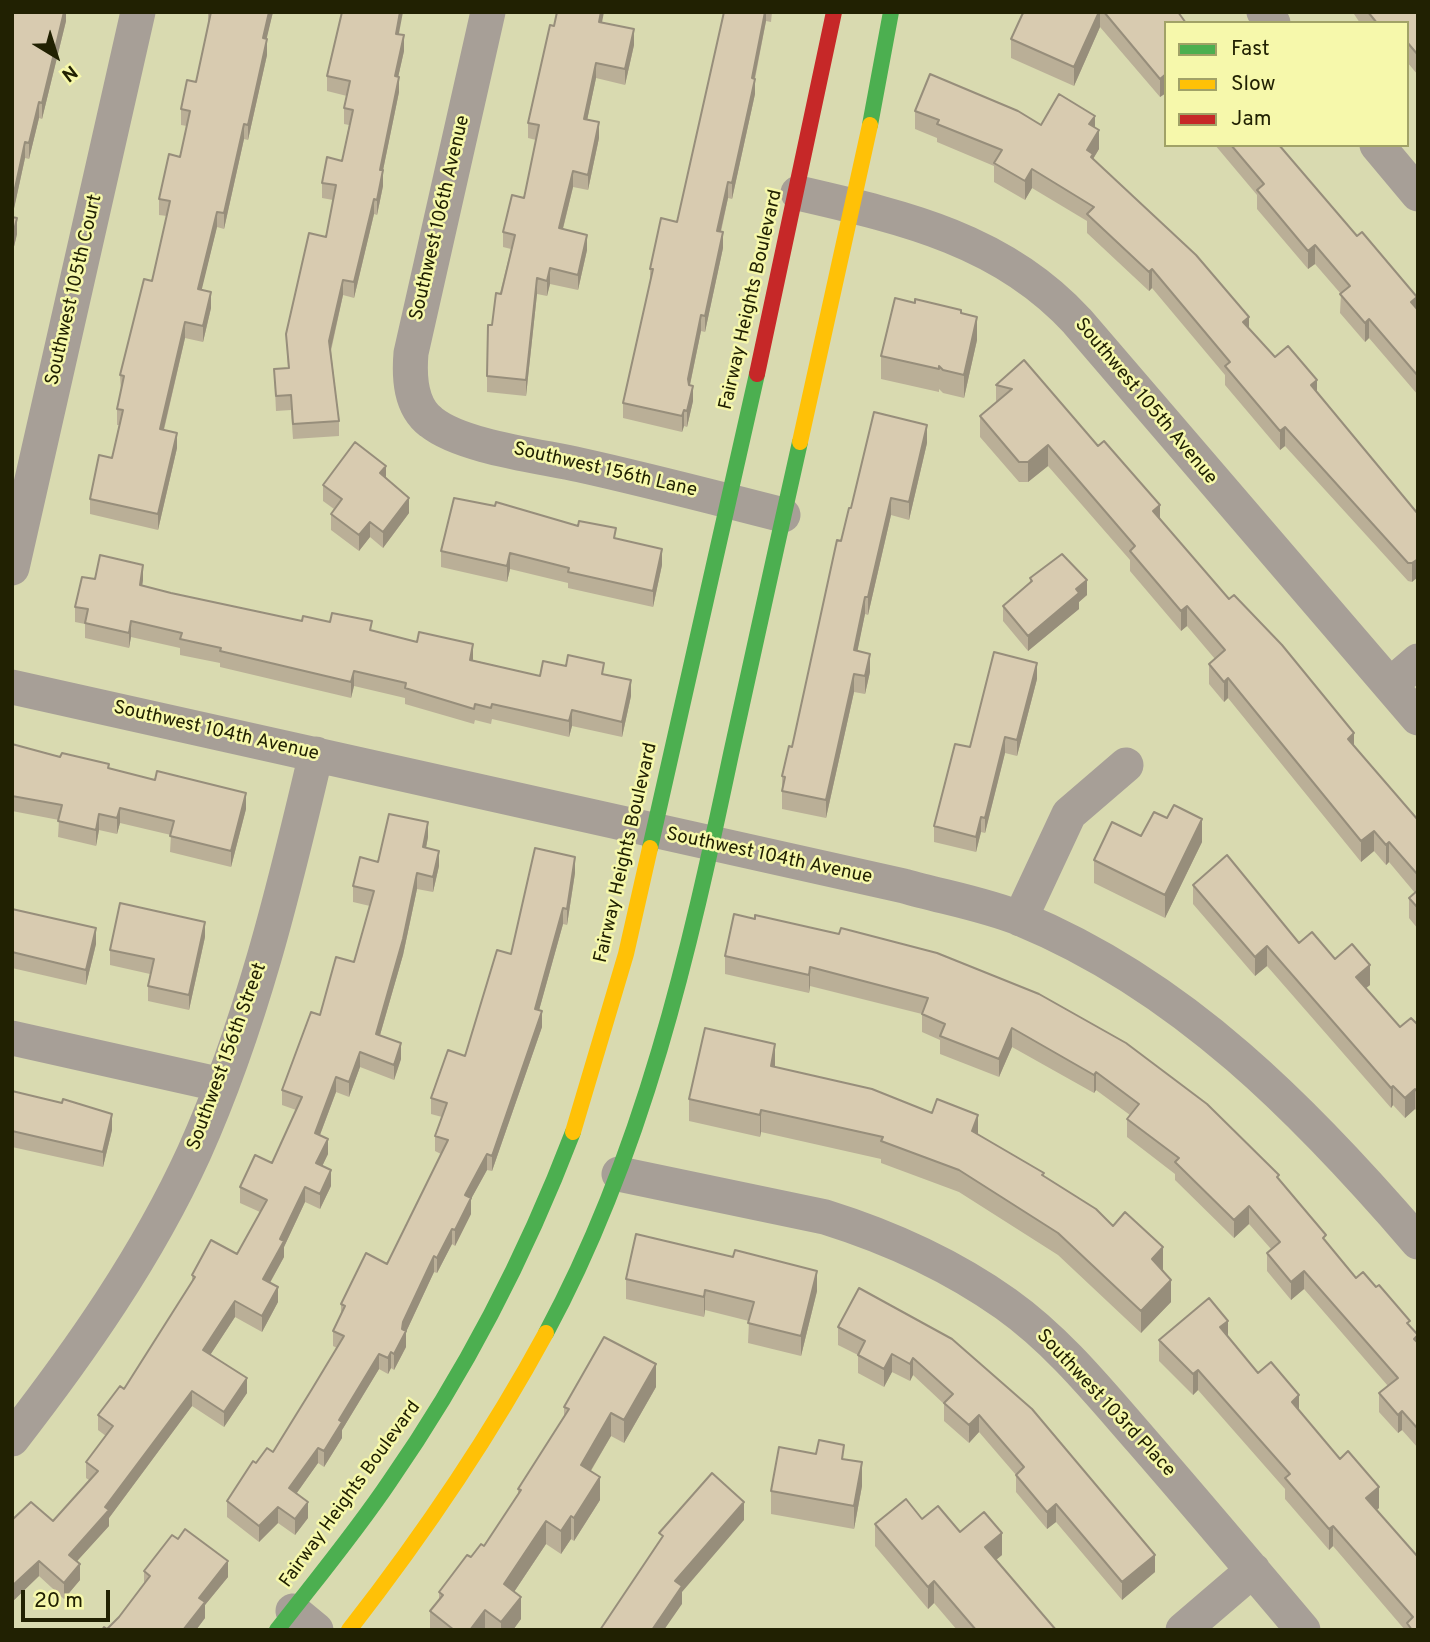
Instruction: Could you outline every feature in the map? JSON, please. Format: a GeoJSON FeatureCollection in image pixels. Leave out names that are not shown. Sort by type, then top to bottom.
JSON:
{"type":"FeatureCollection","features":[{"type":"Feature","properties":{"kind":"street","name":"Southwest 105th Court"},"geometry":{"type":"LineString","coordinates":[[12,568],[138,12]]}},
{"type":"Feature","properties":{"kind":"street","name":"Southwest 106th Avenue"},"geometry":{"type":"LineString","coordinates":[[429,421],[414,396],[411,353],[488,12]]}},
{"type":"Feature","properties":{"kind":"street","name":"Fairway Heights Boulevard"},"geometry":{"type":"LineString","coordinates":[[296,1624],[358,1527],[416,1445],[477,1343],[522,1256],[558,1174],[600,1054],[654,831],[798,193],[834,12]]}},
{"type":"Feature","properties":{"kind":"street"},"geometry":{"type":"LineString","coordinates":[[349,1630],[444,1502],[528,1367],[582,1263],[619,1174],[665,1037],[852,206],[891,12]]}},
{"type":"Feature","properties":{"kind":"street"},"geometry":{"type":"LineString","coordinates":[[1379,147],[1418,194]]}},
{"type":"Feature","properties":{"kind":"street","name":"Southwest 105th Avenue"},"geometry":{"type":"LineString","coordinates":[[798,193],[949,233],[1003,260],[1052,295],[1418,718]]}},
{"type":"Feature","properties":{"kind":"street","name":"Southwest 156th Lane"},"geometry":{"type":"LineString","coordinates":[[429,421],[470,440],[783,515]]}},
{"type":"Feature","properties":{"kind":"street"},"geometry":{"type":"LineString","coordinates":[[1390,685],[1418,661]]}},
{"type":"Feature","properties":{"kind":"street","name":"Southwest 104th Avenue"},"geometry":{"type":"LineString","coordinates":[[12,687],[904,886],[1020,919],[1120,971],[1233,1050],[1323,1134],[1418,1242]]}},
{"type":"Feature","properties":{"kind":"street","name":"Southwest 156th Street"},"geometry":{"type":"LineString","coordinates":[[12,1439],[108,1305],[193,1156],[222,1085],[276,921],[316,754]]}},
{"type":"Feature","properties":{"kind":"street"},"geometry":{"type":"LineString","coordinates":[[1020,919],[1069,814],[1126,765]]}},
{"type":"Feature","properties":{"kind":"street"},"geometry":{"type":"LineString","coordinates":[[12,1038],[222,1085]]}},
{"type":"Feature","properties":{"kind":"street","name":"Southwest 103rd Place"},"geometry":{"type":"LineString","coordinates":[[619,1174],[850,1225],[929,1258],[988,1292],[1036,1328],[1096,1388],[1303,1630]]}},
{"type":"Feature","properties":{"kind":"street"},"geometry":{"type":"LineString","coordinates":[[1183,1630],[1253,1570]]}},
{"type":"Feature","properties":{"kind":"building"},"geometry":{"type":"Polygon","coordinates":[[[12,12],[64,12],[42,103],[39,102],[29,143],[25,142],[12,202],[12,12]]]}},
{"type":"Feature","properties":{"kind":"building"},"geometry":{"type":"Polygon","coordinates":[[[211,12],[269,12],[263,38],[267,39],[248,125],[244,124],[224,213],[217,212],[198,289],[211,292],[203,326],[185,322],[160,429],[177,433],[158,514],[90,499],[99,455],[112,458],[123,410],[117,409],[124,376],[120,375],[144,279],[152,281],[170,201],[159,199],[169,154],[180,157],[190,111],[181,109],[187,80],[196,82],[211,12]]]}},
{"type":"Feature","properties":{"kind":"building"},"geometry":{"type":"Polygon","coordinates":[[[342,12],[400,12],[396,34],[404,35],[395,76],[399,77],[380,170],[383,170],[377,200],[374,199],[354,282],[343,280],[329,341],[339,421],[293,424],[291,395],[276,396],[274,369],[289,368],[286,334],[309,233],[326,237],[336,185],[322,183],[327,157],[342,161],[353,110],[344,108],[350,81],[327,76],[342,12]]]}},
{"type":"Feature","properties":{"kind":"building"},"geometry":{"type":"Polygon","coordinates":[[[557,12],[601,12],[599,22],[634,29],[625,69],[596,63],[584,119],[599,122],[588,175],[573,171],[559,228],[587,235],[578,275],[550,268],[547,281],[537,278],[526,380],[487,376],[488,325],[492,325],[496,293],[501,294],[515,235],[503,232],[512,195],[524,198],[539,125],[528,123],[550,25],[554,26],[557,12]]]}},
{"type":"Feature","properties":{"kind":"building"},"geometry":{"type":"Polygon","coordinates":[[[724,12],[765,12],[752,78],[755,79],[732,183],[728,182],[717,231],[723,232],[705,316],[701,315],[688,379],[689,385],[693,386],[687,411],[684,410],[682,416],[623,403],[653,269],[650,269],[661,218],[677,222],[724,12]]]}},
{"type":"Feature","properties":{"kind":"building"},"geometry":{"type":"Polygon","coordinates":[[[1024,12],[1099,12],[1074,67],[1011,39],[1024,12]]]}},
{"type":"Feature","properties":{"kind":"building"},"geometry":{"type":"Polygon","coordinates":[[[1104,12],[1178,12],[1185,21],[1164,21],[1164,76],[1160,79],[1104,12]]]}},
{"type":"Feature","properties":{"kind":"building"},"geometry":{"type":"Polygon","coordinates":[[[1368,12],[1418,12],[1418,55],[1409,44],[1409,21],[1375,21],[1368,12]]]}},
{"type":"Feature","properties":{"kind":"building"},"geometry":{"type":"Polygon","coordinates":[[[930,74],[1018,111],[1041,125],[1059,94],[1095,116],[1089,124],[1099,130],[1087,150],[1093,154],[1091,157],[1196,255],[1249,317],[1243,322],[1275,357],[1288,346],[1317,380],[1311,385],[1418,514],[1418,559],[1408,563],[1285,427],[1280,431],[1225,366],[1230,362],[1152,269],[1149,272],[1087,214],[1094,207],[1032,169],[1025,181],[994,163],[1002,150],[937,124],[939,120],[915,111],[930,74]]]}},
{"type":"Feature","properties":{"kind":"building"},"geometry":{"type":"Polygon","coordinates":[[[1233,147],[1281,147],[1357,236],[1362,232],[1417,297],[1411,302],[1418,310],[1418,376],[1369,319],[1365,323],[1340,294],[1350,286],[1315,245],[1308,251],[1257,190],[1264,184],[1233,147]]]}},
{"type":"Feature","properties":{"kind":"building"},"geometry":{"type":"Polygon","coordinates":[[[12,217],[17,218],[12,239],[12,217]]]}},
{"type":"Feature","properties":{"kind":"building"},"geometry":{"type":"Polygon","coordinates":[[[895,298],[915,303],[915,299],[961,310],[961,313],[977,317],[964,375],[943,370],[939,366],[939,369],[881,356],[895,298]]]}},
{"type":"Feature","properties":{"kind":"building"},"geometry":{"type":"Polygon","coordinates":[[[1024,360],[1098,446],[1104,441],[1160,505],[1153,511],[1229,599],[1234,595],[1282,645],[1354,733],[1348,739],[1418,820],[1418,875],[1389,842],[1386,845],[1374,831],[1361,841],[1228,678],[1224,682],[1209,664],[1225,650],[1187,606],[1181,611],[1130,551],[1135,546],[1048,445],[1028,462],[1019,462],[980,416],[1012,389],[996,385],[1024,360]]]}},
{"type":"Feature","properties":{"kind":"building"},"geometry":{"type":"Polygon","coordinates":[[[874,412],[927,425],[909,502],[891,498],[854,650],[870,654],[865,676],[854,674],[826,800],[782,791],[785,777],[782,776],[789,746],[792,747],[837,540],[841,541],[851,508],[874,412]]]}},
{"type":"Feature","properties":{"kind":"building"},"geometry":{"type":"Polygon","coordinates":[[[355,442],[386,466],[380,473],[409,498],[383,532],[370,522],[359,535],[331,514],[342,499],[323,485],[355,442]]]}},
{"type":"Feature","properties":{"kind":"building"},"geometry":{"type":"Polygon","coordinates":[[[454,498],[495,506],[496,502],[578,526],[579,521],[616,528],[614,538],[662,549],[653,591],[568,572],[569,568],[510,553],[507,566],[441,551],[454,498]]]}},
{"type":"Feature","properties":{"kind":"building"},"geometry":{"type":"Polygon","coordinates":[[[1062,554],[1087,580],[1076,589],[1079,593],[1028,636],[1003,606],[1032,581],[1030,578],[1062,554]]]}},
{"type":"Feature","properties":{"kind":"building"},"geometry":{"type":"Polygon","coordinates":[[[100,555],[143,565],[140,585],[302,621],[303,616],[330,622],[332,613],[372,621],[370,630],[417,642],[419,632],[473,644],[470,660],[540,676],[543,661],[566,666],[568,655],[604,663],[602,674],[631,680],[622,722],[572,710],[569,721],[492,704],[491,708],[475,704],[474,709],[405,688],[406,683],[354,671],[351,682],[220,651],[221,648],[180,639],[182,633],[131,621],[129,633],[85,623],[88,609],[75,607],[82,577],[95,579],[100,555]]]}},
{"type":"Feature","properties":{"kind":"building"},"geometry":{"type":"Polygon","coordinates":[[[994,652],[1037,663],[1017,740],[1005,737],[985,818],[981,817],[976,837],[934,826],[955,744],[970,747],[994,652]]]}},
{"type":"Feature","properties":{"kind":"building"},"geometry":{"type":"Polygon","coordinates":[[[12,744],[60,757],[62,753],[109,764],[108,768],[155,780],[157,771],[246,793],[231,851],[170,836],[174,821],[120,808],[117,818],[99,814],[96,830],[58,821],[62,805],[12,796],[12,744]]]}},
{"type":"Feature","properties":{"kind":"building"},"geometry":{"type":"Polygon","coordinates":[[[1174,805],[1202,819],[1165,895],[1094,860],[1112,822],[1141,836],[1154,812],[1167,818],[1174,805]]]}},
{"type":"Feature","properties":{"kind":"building"},"geometry":{"type":"Polygon","coordinates":[[[389,814],[428,822],[423,847],[439,851],[433,877],[417,873],[403,939],[376,1034],[401,1043],[394,1065],[360,1052],[349,1082],[336,1077],[315,1133],[328,1139],[316,1163],[331,1170],[320,1194],[305,1187],[280,1239],[284,1241],[263,1279],[278,1287],[262,1316],[235,1301],[203,1350],[247,1378],[224,1412],[192,1391],[105,1507],[109,1510],[69,1555],[80,1564],[64,1583],[39,1561],[12,1586],[12,1520],[31,1502],[53,1521],[98,1471],[86,1462],[113,1426],[98,1415],[120,1386],[124,1389],[195,1277],[192,1275],[211,1240],[237,1254],[267,1200],[240,1187],[255,1155],[272,1163],[302,1097],[282,1090],[311,1012],[320,1015],[336,957],[354,962],[374,891],[353,886],[360,857],[378,862],[389,814]]]}},
{"type":"Feature","properties":{"kind":"building"},"geometry":{"type":"Polygon","coordinates":[[[535,848],[575,857],[567,909],[563,908],[535,1009],[542,1011],[492,1156],[487,1154],[465,1195],[471,1198],[455,1230],[452,1229],[437,1258],[434,1256],[403,1322],[402,1329],[406,1331],[394,1354],[391,1352],[388,1358],[379,1354],[339,1420],[342,1422],[324,1451],[318,1448],[289,1488],[308,1502],[295,1519],[278,1507],[259,1526],[227,1501],[253,1461],[256,1463],[267,1448],[273,1452],[312,1389],[344,1336],[333,1331],[345,1306],[341,1304],[366,1253],[387,1264],[448,1140],[435,1136],[447,1103],[431,1098],[448,1050],[465,1056],[497,950],[511,954],[535,848]]]}},
{"type":"Feature","properties":{"kind":"building"},"geometry":{"type":"Polygon","coordinates":[[[1227,855],[1299,943],[1312,932],[1335,959],[1352,944],[1370,965],[1356,977],[1400,1027],[1411,1018],[1418,1025],[1418,1093],[1415,1089],[1405,1098],[1393,1086],[1391,1088],[1267,946],[1255,957],[1193,885],[1227,855]]]}},
{"type":"Feature","properties":{"kind":"building"},"geometry":{"type":"Polygon","coordinates":[[[1418,890],[1418,908],[1409,898],[1418,890]]]}},
{"type":"Feature","properties":{"kind":"building"},"geometry":{"type":"Polygon","coordinates":[[[120,903],[205,922],[189,995],[148,986],[154,959],[110,950],[120,903]]]}},
{"type":"Feature","properties":{"kind":"building"},"geometry":{"type":"Polygon","coordinates":[[[12,909],[96,928],[86,970],[12,952],[12,909]]]}},
{"type":"Feature","properties":{"kind":"building"},"geometry":{"type":"Polygon","coordinates":[[[734,914],[755,919],[755,915],[839,934],[841,928],[937,953],[1039,994],[1126,1043],[1207,1104],[1279,1175],[1277,1177],[1326,1235],[1323,1238],[1356,1278],[1363,1272],[1376,1287],[1379,1285],[1410,1321],[1407,1323],[1418,1335],[1414,1339],[1418,1343],[1418,1429],[1402,1411],[1398,1415],[1379,1393],[1398,1378],[1304,1271],[1291,1282],[1267,1253],[1280,1242],[1249,1206],[1234,1220],[1175,1162],[1179,1158],[1127,1119],[1139,1104],[1096,1072],[1094,1075],[1012,1028],[999,1059],[940,1036],[945,1024],[922,1014],[928,998],[810,967],[809,975],[725,956],[734,914]]]}},
{"type":"Feature","properties":{"kind":"building"},"geometry":{"type":"Polygon","coordinates":[[[705,1028],[775,1044],[771,1066],[872,1089],[932,1113],[937,1099],[978,1115],[972,1131],[1044,1173],[1042,1175],[1096,1209],[1113,1226],[1125,1212],[1163,1247],[1152,1259],[1171,1280],[1141,1311],[1058,1233],[959,1170],[881,1141],[883,1137],[761,1110],[760,1115],[689,1099],[705,1028]]]}},
{"type":"Feature","properties":{"kind":"building"},"geometry":{"type":"Polygon","coordinates":[[[12,1091],[62,1103],[63,1099],[112,1114],[103,1152],[12,1131],[12,1091]]]}},
{"type":"Feature","properties":{"kind":"building"},"geometry":{"type":"Polygon","coordinates":[[[636,1234],[733,1257],[735,1250],[817,1271],[801,1336],[748,1323],[754,1302],[705,1290],[704,1297],[626,1279],[636,1234]]]}},
{"type":"Feature","properties":{"kind":"building"},"geometry":{"type":"Polygon","coordinates":[[[859,1288],[952,1339],[1032,1409],[1155,1555],[1122,1582],[1056,1504],[1047,1512],[1016,1475],[1024,1467],[979,1415],[969,1425],[944,1403],[953,1394],[913,1358],[910,1364],[892,1354],[884,1369],[858,1355],[865,1341],[838,1327],[859,1288]]]}},
{"type":"Feature","properties":{"kind":"building"},"geometry":{"type":"Polygon","coordinates":[[[1209,1298],[1228,1321],[1220,1327],[1258,1373],[1271,1362],[1299,1395],[1292,1402],[1340,1459],[1348,1451],[1379,1487],[1366,1498],[1418,1557],[1418,1630],[1412,1630],[1407,1623],[1413,1617],[1333,1526],[1329,1529],[1285,1478],[1290,1474],[1198,1370],[1193,1374],[1159,1340],[1209,1298]]]}},
{"type":"Feature","properties":{"kind":"building"},"geometry":{"type":"Polygon","coordinates":[[[604,1337],[656,1364],[624,1420],[611,1413],[581,1465],[600,1477],[574,1518],[571,1516],[561,1531],[546,1521],[504,1584],[521,1597],[501,1622],[485,1610],[470,1630],[454,1630],[430,1611],[443,1595],[439,1592],[467,1555],[471,1557],[481,1544],[484,1546],[521,1490],[518,1489],[569,1409],[564,1407],[604,1337]]]}},
{"type":"Feature","properties":{"kind":"building"},"geometry":{"type":"Polygon","coordinates":[[[819,1440],[844,1445],[842,1459],[862,1462],[854,1506],[771,1491],[779,1447],[816,1454],[819,1440]]]}},
{"type":"Feature","properties":{"kind":"building"},"geometry":{"type":"Polygon","coordinates":[[[712,1473],[744,1502],[675,1581],[682,1586],[652,1630],[600,1630],[663,1536],[659,1533],[712,1473]]]}},
{"type":"Feature","properties":{"kind":"building"},"geometry":{"type":"Polygon","coordinates":[[[906,1499],[922,1519],[938,1506],[960,1532],[984,1512],[1002,1533],[985,1547],[1056,1630],[976,1630],[934,1581],[928,1587],[875,1524],[906,1499]]]}},
{"type":"Feature","properties":{"kind":"building"},"geometry":{"type":"Polygon","coordinates":[[[185,1529],[228,1561],[199,1598],[205,1602],[183,1630],[102,1630],[104,1627],[107,1629],[119,1617],[150,1576],[144,1571],[172,1535],[178,1539],[185,1529]]]}},
{"type":"Feature","properties":{"kind":"traffic: fast"},"geometry":{"type":"LineString","coordinates":[[870,125],[891,12]]}},
{"type":"Feature","properties":{"kind":"traffic: fast"},"geometry":{"type":"LineString","coordinates":[[650,848],[757,374]]}},
{"type":"Feature","properties":{"kind":"traffic: fast"},"geometry":{"type":"LineString","coordinates":[[546,1333],[610,1194],[660,1050],[698,903],[800,442]]}},
{"type":"Feature","properties":{"kind":"traffic: fast"},"geometry":{"type":"LineString","coordinates":[[277,1630],[377,1500],[444,1398],[514,1268],[573,1132]]}},
{"type":"Feature","properties":{"kind":"traffic: slow"},"geometry":{"type":"LineString","coordinates":[[800,442],[870,125]]}},
{"type":"Feature","properties":{"kind":"traffic: slow"},"geometry":{"type":"LineString","coordinates":[[573,1132],[626,954],[650,848]]}},
{"type":"Feature","properties":{"kind":"traffic: slow"},"geometry":{"type":"LineString","coordinates":[[349,1630],[454,1485],[502,1410],[546,1333]]}},
{"type":"Feature","properties":{"kind":"traffic: jam"},"geometry":{"type":"LineString","coordinates":[[757,374],[834,12]]}}]}
